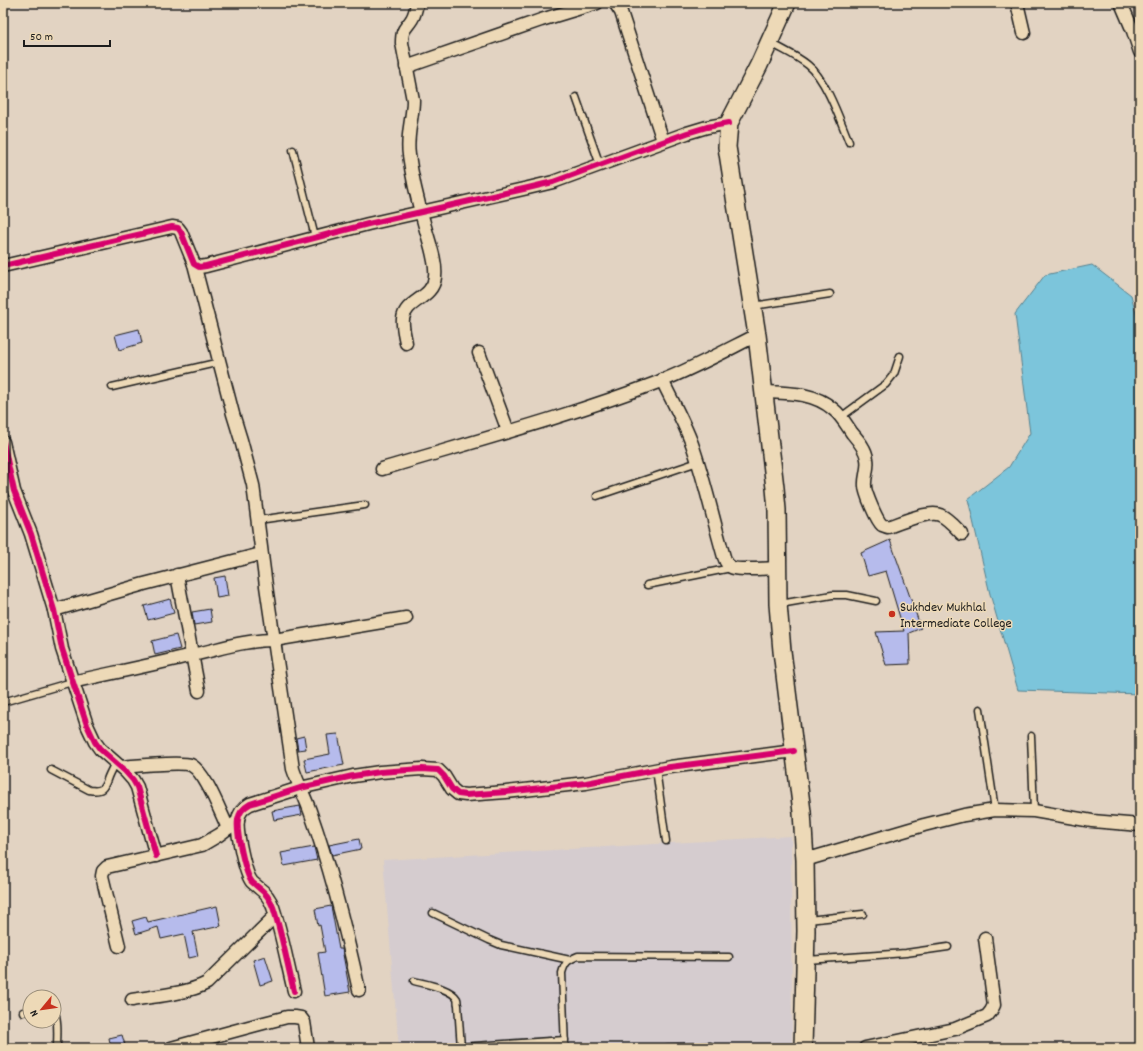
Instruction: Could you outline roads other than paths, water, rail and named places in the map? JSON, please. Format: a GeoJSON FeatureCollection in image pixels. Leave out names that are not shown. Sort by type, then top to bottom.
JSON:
{"type":"FeatureCollection","features":[{"type":"Feature","properties":{"kind":"main road"},"geometry":{"type":"LineString","coordinates":[[787,3],[759,65],[729,123],[727,147],[757,335],[775,488],[778,604],[782,651],[802,812],[806,860],[806,960],[803,1048]]}},
{"type":"Feature","properties":{"kind":"street"},"geometry":{"type":"LineString","coordinates":[[406,343],[403,318],[406,311],[430,292],[435,277],[432,252],[421,212],[408,150],[413,100],[402,44],[402,35],[412,19],[417,3]]}},
{"type":"Feature","properties":{"kind":"street"},"geometry":{"type":"LineString","coordinates":[[406,67],[541,20],[597,3]]}},
{"type":"Feature","properties":{"kind":"street"},"geometry":{"type":"LineString","coordinates":[[616,3],[621,12],[663,142]]}},
{"type":"Feature","properties":{"kind":"street"},"geometry":{"type":"LineString","coordinates":[[1017,3],[1024,33]]}},
{"type":"Feature","properties":{"kind":"street"},"geometry":{"type":"LineString","coordinates":[[1121,3],[1136,29],[1140,52]]}},
{"type":"Feature","properties":{"kind":"street"},"geometry":{"type":"LineString","coordinates":[[194,264],[199,267],[206,266],[315,237],[553,182],[707,127],[729,123]]}},
{"type":"Feature","properties":{"kind":"street"},"geometry":{"type":"LineString","coordinates":[[3,266],[172,227],[178,228],[182,232],[194,264],[253,485],[261,554],[293,769],[310,810],[338,900],[359,990]]}},
{"type":"Feature","properties":{"kind":"street"},"geometry":{"type":"LineString","coordinates":[[382,469],[595,405],[662,380],[708,360],[757,335]]}},
{"type":"Feature","properties":{"kind":"street"},"geometry":{"type":"LineString","coordinates":[[479,353],[508,431]]}},
{"type":"Feature","properties":{"kind":"street"},"geometry":{"type":"LineString","coordinates":[[662,380],[686,430],[698,462],[724,557],[727,563],[732,568],[738,569],[778,568]]}},
{"type":"Feature","properties":{"kind":"street"},"geometry":{"type":"LineString","coordinates":[[764,392],[808,396],[820,400],[834,409],[861,445],[865,453],[867,459],[866,494],[882,525],[888,527],[932,514],[939,514],[962,534]]}},
{"type":"Feature","properties":{"kind":"street"},"geometry":{"type":"LineString","coordinates":[[3,442],[14,491],[29,528],[54,610],[62,649],[87,725],[100,749],[133,780],[137,787],[156,856]]}},
{"type":"Feature","properties":{"kind":"street"},"geometry":{"type":"LineString","coordinates":[[54,610],[137,585],[261,554]]}},
{"type":"Feature","properties":{"kind":"street"},"geometry":{"type":"LineString","coordinates":[[177,575],[199,691]]}},
{"type":"Feature","properties":{"kind":"street"},"geometry":{"type":"LineString","coordinates":[[72,682],[240,643],[260,640],[274,640],[406,618]]}},
{"type":"Feature","properties":{"kind":"street"},"geometry":{"type":"LineString","coordinates":[[119,946],[102,876],[103,871],[107,867],[202,845],[233,824],[244,808],[250,804],[300,788],[366,774],[430,769],[438,770],[444,776],[452,789],[458,794],[466,795],[586,783],[656,769],[794,751]]}},
{"type":"Feature","properties":{"kind":"street"},"geometry":{"type":"LineString","coordinates":[[118,765],[180,763],[190,765],[198,770],[238,830],[248,875],[252,883],[265,892],[270,898],[294,990]]}},
{"type":"Feature","properties":{"kind":"street"},"geometry":{"type":"LineString","coordinates":[[806,860],[931,823],[964,815],[995,810],[1034,812],[1092,821],[1140,825]]}},
{"type":"Feature","properties":{"kind":"street"},"geometry":{"type":"LineString","coordinates":[[132,1000],[189,990],[207,983],[275,916]]}},
{"type":"Feature","properties":{"kind":"street"},"geometry":{"type":"LineString","coordinates":[[865,1048],[956,1029],[987,1016],[992,1011],[994,1005],[985,938]]}},
{"type":"Feature","properties":{"kind":"street"},"geometry":{"type":"LineString","coordinates":[[171,1048],[256,1024],[288,1017],[300,1018],[304,1022],[308,1048]]}},
{"type":"Feature","properties":{"kind":"lane"},"geometry":{"type":"LineString","coordinates":[[769,42],[810,66],[819,76],[826,88],[849,142]]}},
{"type":"Feature","properties":{"kind":"lane"},"geometry":{"type":"LineString","coordinates":[[576,96],[600,165]]}},
{"type":"Feature","properties":{"kind":"lane"},"geometry":{"type":"LineString","coordinates":[[293,150],[315,237]]}},
{"type":"Feature","properties":{"kind":"lane"},"geometry":{"type":"LineString","coordinates":[[752,306],[830,294]]}},
{"type":"Feature","properties":{"kind":"lane"},"geometry":{"type":"LineString","coordinates":[[841,417],[886,384],[894,374],[900,356]]}},
{"type":"Feature","properties":{"kind":"lane"},"geometry":{"type":"LineString","coordinates":[[112,388],[220,362]]}},
{"type":"Feature","properties":{"kind":"lane"},"geometry":{"type":"LineString","coordinates":[[597,496],[698,462]]}},
{"type":"Feature","properties":{"kind":"lane"},"geometry":{"type":"LineString","coordinates":[[258,520],[365,505]]}},
{"type":"Feature","properties":{"kind":"lane"},"geometry":{"type":"LineString","coordinates":[[647,585],[732,568]]}},
{"type":"Feature","properties":{"kind":"lane"},"geometry":{"type":"LineString","coordinates":[[778,604],[832,594],[847,595],[876,601]]}},
{"type":"Feature","properties":{"kind":"lane"},"geometry":{"type":"LineString","coordinates":[[3,702],[72,682]]}},
{"type":"Feature","properties":{"kind":"lane"},"geometry":{"type":"LineString","coordinates":[[980,709],[995,810]]}},
{"type":"Feature","properties":{"kind":"lane"},"geometry":{"type":"LineString","coordinates":[[1031,736],[1034,812]]}},
{"type":"Feature","properties":{"kind":"lane"},"geometry":{"type":"LineString","coordinates":[[51,770],[89,790],[96,791],[105,786],[118,765]]}},
{"type":"Feature","properties":{"kind":"lane"},"geometry":{"type":"LineString","coordinates":[[656,769],[666,841]]}},
{"type":"Feature","properties":{"kind":"lane"},"geometry":{"type":"LineString","coordinates":[[433,913],[478,936],[495,942],[570,960]]}},
{"type":"Feature","properties":{"kind":"lane"},"geometry":{"type":"LineString","coordinates":[[806,920],[863,914]]}},
{"type":"Feature","properties":{"kind":"lane"},"geometry":{"type":"LineString","coordinates":[[806,960],[906,953],[948,947]]}},
{"type":"Feature","properties":{"kind":"lane"},"geometry":{"type":"LineString","coordinates":[[565,1048],[562,973],[564,966],[570,960],[578,956],[729,957]]}},
{"type":"Feature","properties":{"kind":"lane"},"geometry":{"type":"LineString","coordinates":[[414,981],[444,989],[452,993],[456,998],[458,1005],[460,1048],[565,1040]]}},
{"type":"Feature","properties":{"kind":"lane"},"geometry":{"type":"LineString","coordinates":[[56,1029],[57,1048]]}},
{"type":"Feature","properties":{"kind":"lane"},"geometry":{"type":"LineString","coordinates":[[667,1048],[710,1046]]}},
{"type":"Feature","properties":{"kind":"water"},"geometry":{"type":"Polygon","coordinates":[[[1092,265],[1131,295],[1140,328],[1140,694],[1018,690],[990,594],[968,499],[1009,467],[1030,433],[1015,314],[1045,275],[1092,265]]]}},
{"type":"Feature","properties":{"kind":"place","name":"Sukhdev Mukhlal Intermediate College"},"geometry":{"type":"Point","coordinates":[892,614]}}]}
